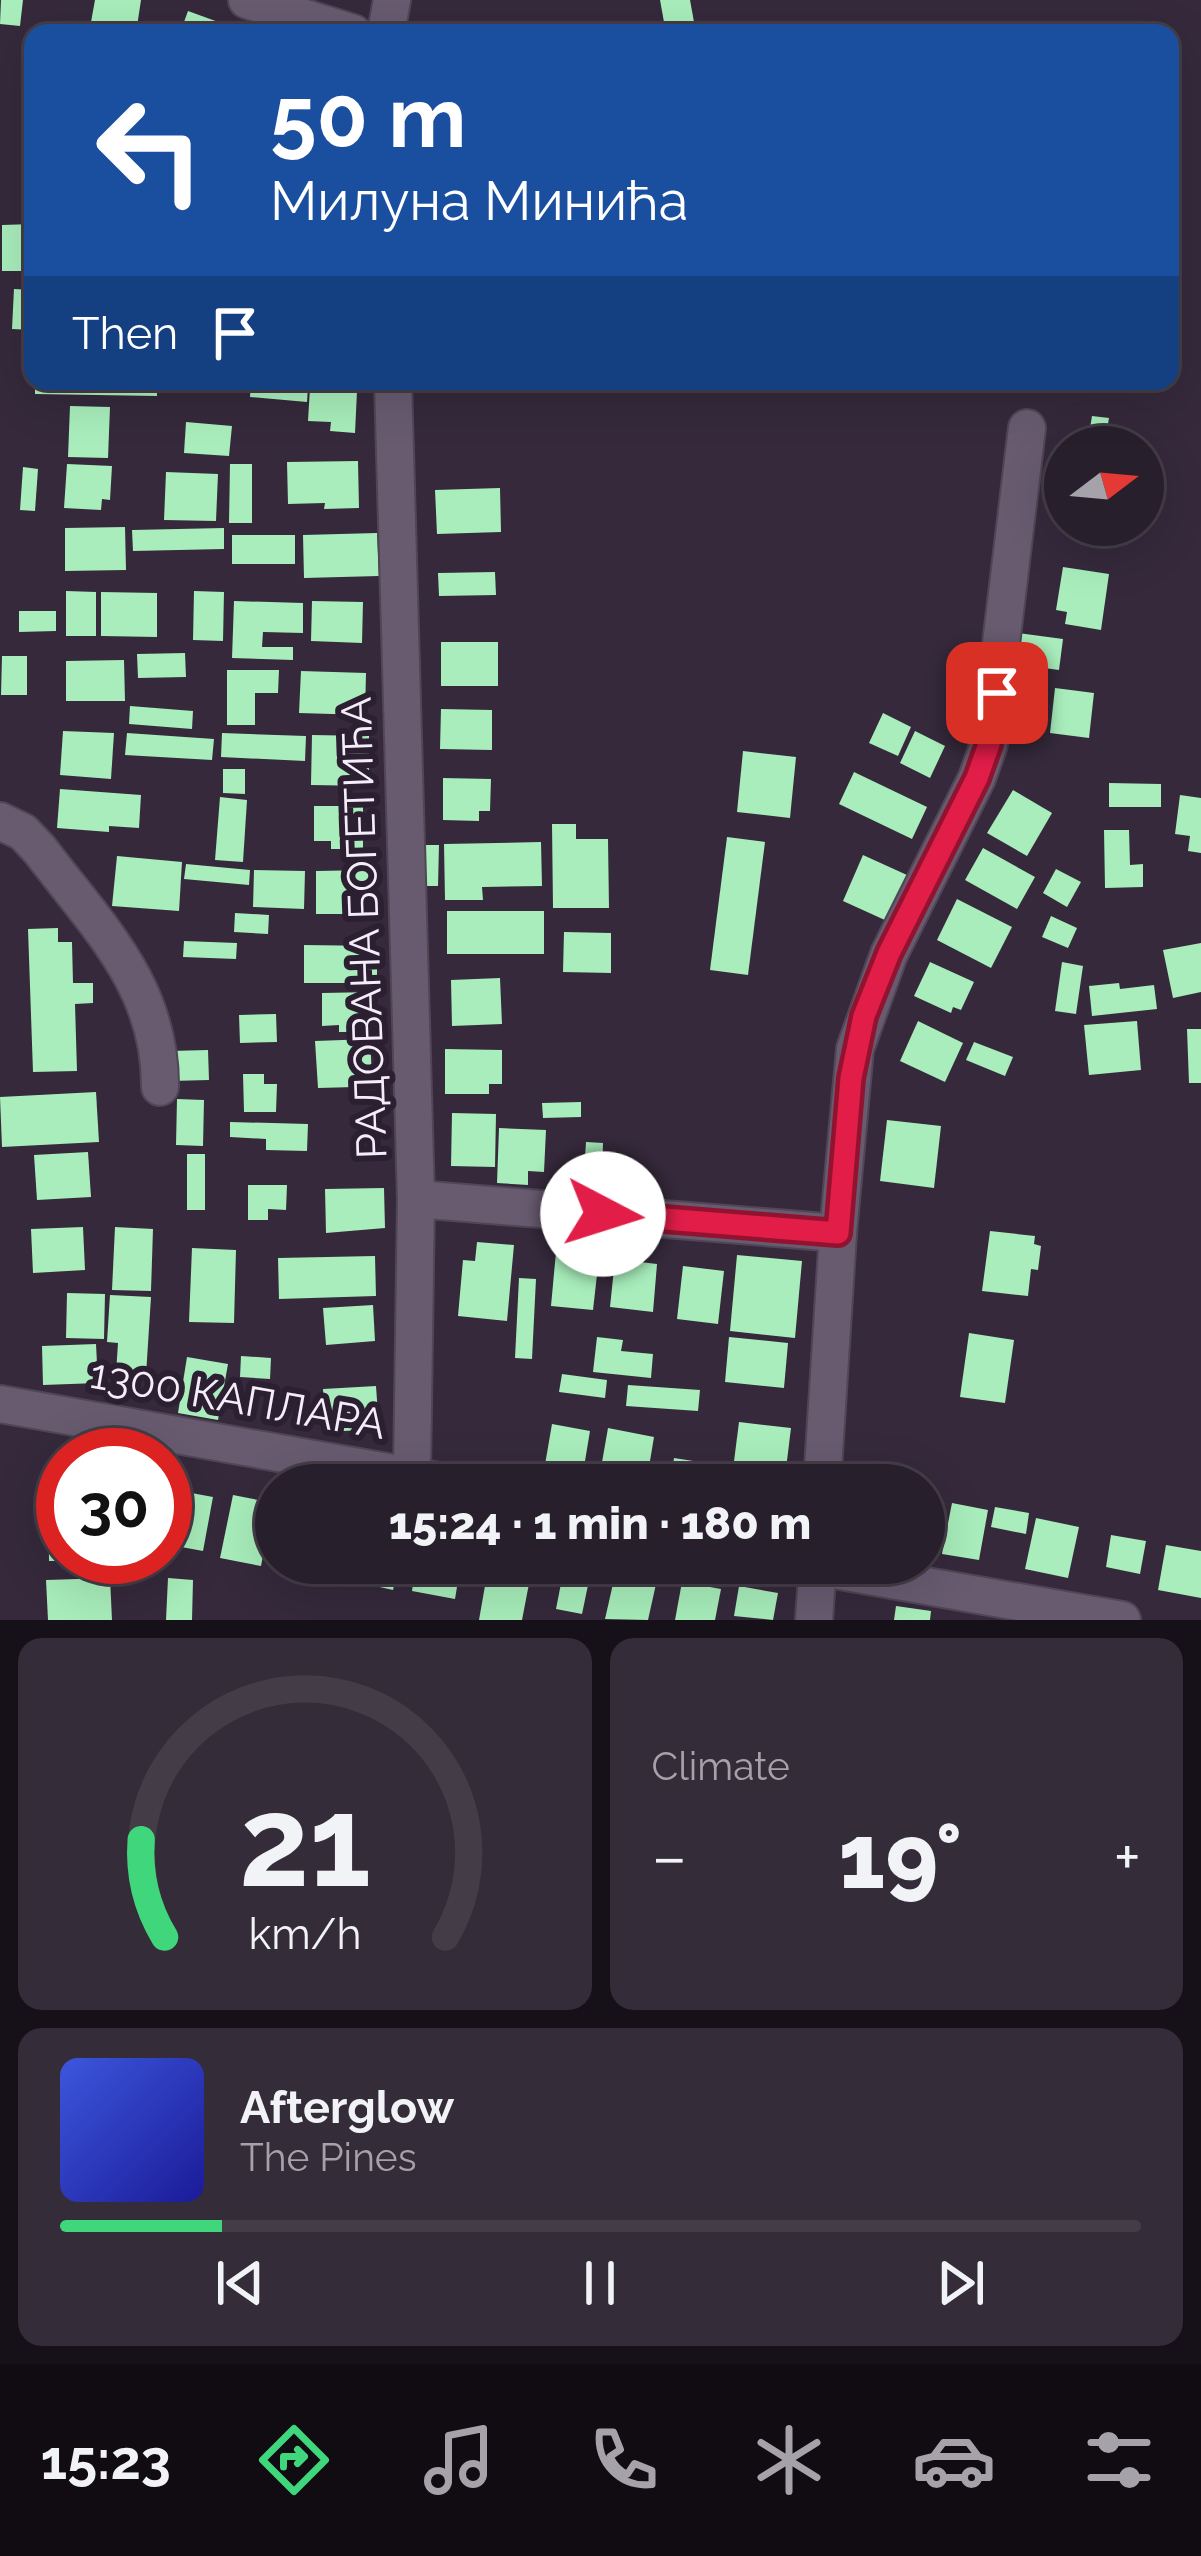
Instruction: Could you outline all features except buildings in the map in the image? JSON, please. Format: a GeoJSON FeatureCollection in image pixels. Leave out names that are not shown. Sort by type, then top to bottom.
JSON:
{"type":"FeatureCollection","features":[{"type":"Feature","properties":{"kind":"street"},"geometry":{"type":"LineString","coordinates":[[247,0],[323,24]]}},
{"type":"Feature","properties":{"kind":"street","name":"РАДОВАНА БОГЕТИЋА"},"geometry":{"type":"LineString","coordinates":[[393,390],[416,1198],[412,1464]]}},
{"type":"Feature","properties":{"kind":"street"},"geometry":{"type":"LineString","coordinates":[[823,1464],[851,1078],[864,1016],[889,953],[977,778],[989,744],[1027,428]]}},
{"type":"Feature","properties":{"kind":"street"},"geometry":{"type":"LineString","coordinates":[[0,821],[23,832],[40,850],[134,973],[154,1024],[160,1087]]}},
{"type":"Feature","properties":{"kind":"street"},"geometry":{"type":"LineString","coordinates":[[416,1198],[838,1233]]}},
{"type":"Feature","properties":{"kind":"street","name":"1300 КАПЛАРА"},"geometry":{"type":"LineString","coordinates":[[0,1404],[353,1464]]}},
{"type":"Feature","properties":{"kind":"street"},"geometry":{"type":"LineString","coordinates":[[811,1584],[814,1620]]}},
{"type":"Feature","properties":{"kind":"street"},"geometry":{"type":"LineString","coordinates":[[918,1584],[1122,1620]]}},
{"type":"Feature","properties":{"kind":"route"},"geometry":{"type":"LineString","coordinates":[[603,1214],[838,1233],[851,1078],[864,1016],[889,953],[977,778],[989,744],[997,693]]}}]}
